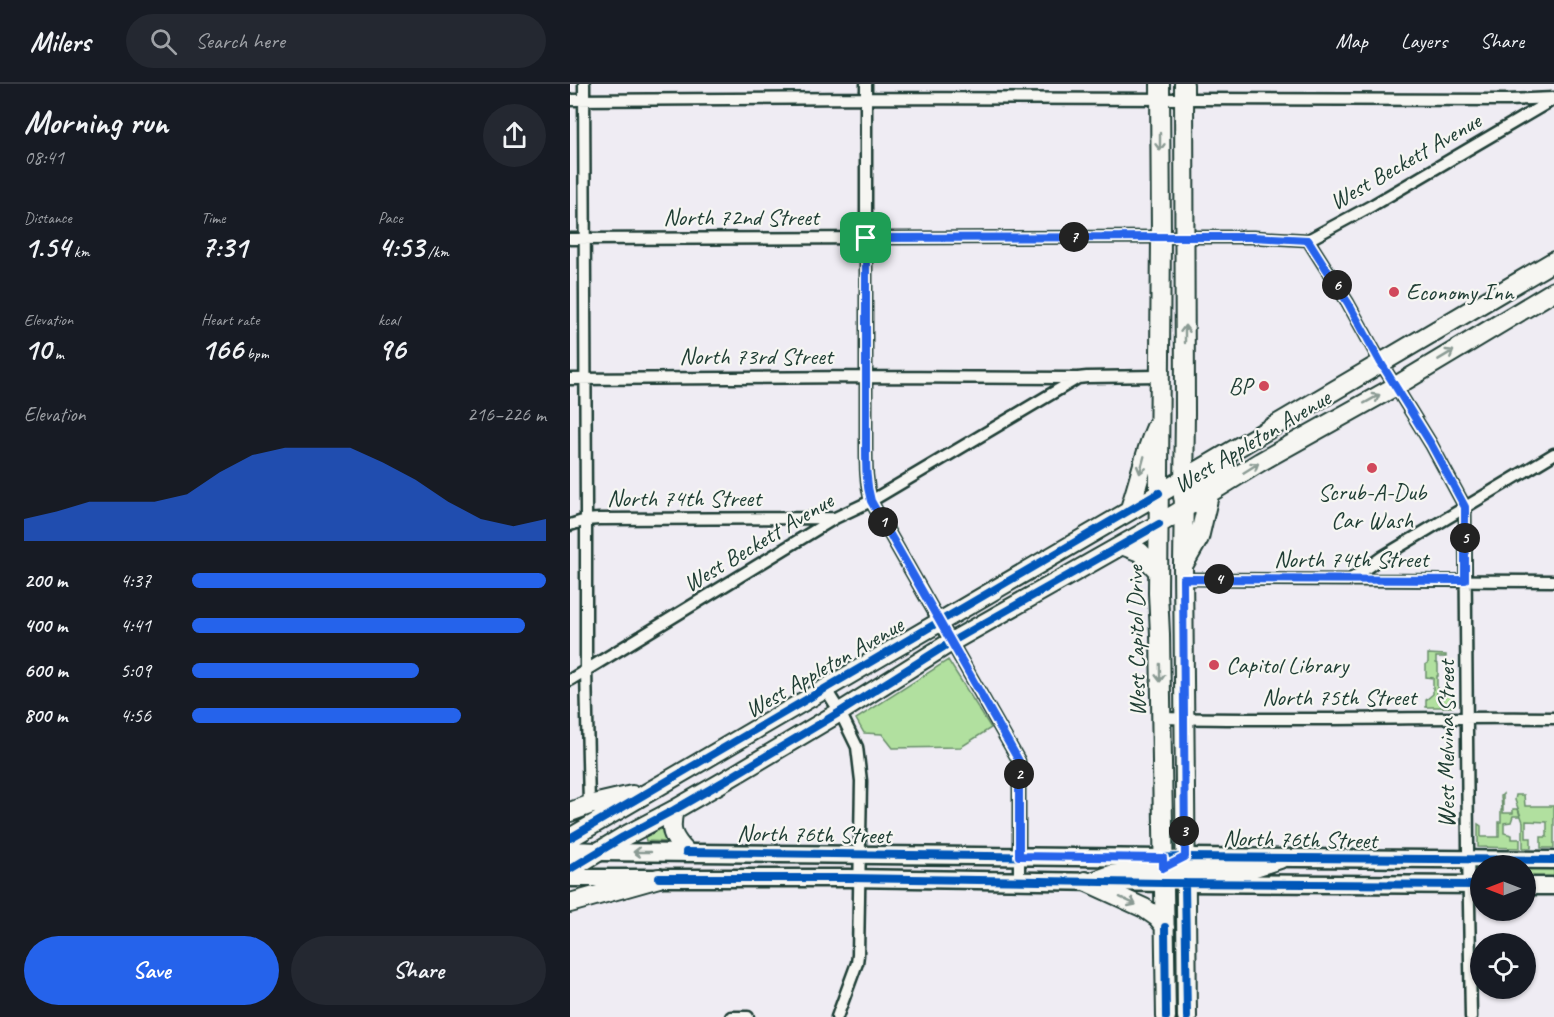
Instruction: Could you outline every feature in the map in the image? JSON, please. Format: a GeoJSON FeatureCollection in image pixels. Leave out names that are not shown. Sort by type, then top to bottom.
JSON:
{"type":"FeatureCollection","features":[{"type":"Feature","properties":{"kind":"main road","name":"West Capitol Drive"},"geometry":{"type":"LineString","coordinates":[[1160,91],[1159,424],[1171,501]]}},
{"type":"Feature","properties":{"kind":"main road","name":"West Capitol Drive"},"geometry":{"type":"LineString","coordinates":[[1166,1017],[1158,571],[1185,436],[1184,92]]}},
{"type":"Feature","properties":{"kind":"main road","name":"West Appleton Avenue"},"geometry":{"type":"LineString","coordinates":[[1171,501],[1225,455],[1554,261]]}},
{"type":"Feature","properties":{"kind":"main road","name":"West Appleton Avenue"},"geometry":{"type":"LineString","coordinates":[[570,838],[1129,511],[1209,495],[1260,462],[1396,386],[1554,291]]}},
{"type":"Feature","properties":{"kind":"main road"},"geometry":{"type":"LineString","coordinates":[[1160,323],[1172,366],[1185,376]]}},
{"type":"Feature","properties":{"kind":"main road"},"geometry":{"type":"LineString","coordinates":[[1159,376],[1167,382],[1185,413]]}},
{"type":"Feature","properties":{"kind":"main road"},"geometry":{"type":"LineString","coordinates":[[1129,511],[1147,446],[1159,424]]}},
{"type":"Feature","properties":{"kind":"main road"},"geometry":{"type":"LineString","coordinates":[[1185,436],[1196,450],[1206,455],[1225,455]]}},
{"type":"Feature","properties":{"kind":"main road"},"geometry":{"type":"LineString","coordinates":[[1183,572],[1199,538],[1209,495]]}},
{"type":"Feature","properties":{"kind":"main road"},"geometry":{"type":"LineString","coordinates":[[1171,501],[1170,540],[1183,572]]}},
{"type":"Feature","properties":{"kind":"main road"},"geometry":{"type":"LineString","coordinates":[[1158,571],[1140,552],[1115,549],[1120,535],[1171,501]]}},
{"type":"Feature","properties":{"kind":"main road","name":"West Appleton Avenue"},"geometry":{"type":"LineString","coordinates":[[570,869],[840,712],[951,642],[1115,549]]}},
{"type":"Feature","properties":{"kind":"main road","name":"West Capitol Drive"},"geometry":{"type":"LineString","coordinates":[[1183,572],[1186,1017]]}},
{"type":"Feature","properties":{"kind":"main road"},"geometry":{"type":"LineString","coordinates":[[1160,634],[1170,639],[1183,658]]}},
{"type":"Feature","properties":{"kind":"main road"},"geometry":{"type":"LineString","coordinates":[[570,813],[589,805],[648,792]]}},
{"type":"Feature","properties":{"kind":"main road"},"geometry":{"type":"LineString","coordinates":[[674,810],[671,821],[672,832],[676,841],[686,852]]}},
{"type":"Feature","properties":{"kind":"main road","name":"North 76th Street"},"geometry":{"type":"LineString","coordinates":[[570,851],[1019,856],[1163,870],[1470,885]]}},
{"type":"Feature","properties":{"kind":"main road"},"geometry":{"type":"LineString","coordinates":[[1185,870],[1252,868],[1280,859]]}},
{"type":"Feature","properties":{"kind":"main road","name":"North 76th Street"},"geometry":{"type":"LineString","coordinates":[[1280,859],[1554,860]]}},
{"type":"Feature","properties":{"kind":"main road"},"geometry":{"type":"LineString","coordinates":[[1090,881],[1111,875],[1163,870]]}},
{"type":"Feature","properties":{"kind":"main road","name":"North 76th Street"},"geometry":{"type":"LineString","coordinates":[[1163,870],[1185,870]]}},
{"type":"Feature","properties":{"kind":"main road","name":"North 76th Street"},"geometry":{"type":"LineString","coordinates":[[570,878],[1090,881]]}},
{"type":"Feature","properties":{"kind":"main road"},"geometry":{"type":"LineString","coordinates":[[570,903],[659,878]]}},
{"type":"Feature","properties":{"kind":"main road"},"geometry":{"type":"LineString","coordinates":[[1090,881],[1144,908],[1158,917],[1165,927]]}},
{"type":"Feature","properties":{"kind":"main road"},"geometry":{"type":"LineString","coordinates":[[1536,886],[1554,886]]}},
{"type":"Feature","properties":{"kind":"street"},"geometry":{"type":"LineString","coordinates":[[584,84],[586,670],[589,805]]}},
{"type":"Feature","properties":{"kind":"street"},"geometry":{"type":"LineString","coordinates":[[866,84],[866,474],[871,501],[1019,761],[1018,880]]}},
{"type":"Feature","properties":{"kind":"street"},"geometry":{"type":"LineString","coordinates":[[570,100],[866,98],[1160,91],[1508,100],[1554,98]]}},
{"type":"Feature","properties":{"kind":"street","name":"West Beckett Avenue"},"geometry":{"type":"LineString","coordinates":[[1308,240],[1373,205],[1554,98]]}},
{"type":"Feature","properties":{"kind":"street","name":"North 72nd Street"},"geometry":{"type":"LineString","coordinates":[[570,239],[1253,237],[1308,240]]}},
{"type":"Feature","properties":{"kind":"street"},"geometry":{"type":"LineString","coordinates":[[1308,240],[1431,444],[1465,507]]}},
{"type":"Feature","properties":{"kind":"street","name":"North 73rd Street"},"geometry":{"type":"LineString","coordinates":[[570,379],[1159,376]]}},
{"type":"Feature","properties":{"kind":"street","name":"West Beckett Avenue"},"geometry":{"type":"LineString","coordinates":[[586,670],[835,518],[871,501],[1078,378]]}},
{"type":"Feature","properties":{"kind":"street"},"geometry":{"type":"LineString","coordinates":[[1350,580],[1383,557],[1554,454]]}},
{"type":"Feature","properties":{"kind":"street","name":"West Melvina Street"},"geometry":{"type":"LineString","coordinates":[[1465,507],[1468,859],[1470,868]]}},
{"type":"Feature","properties":{"kind":"street","name":"North 74th Street"},"geometry":{"type":"LineString","coordinates":[[570,525],[586,520],[835,518]]}},
{"type":"Feature","properties":{"kind":"street","name":"North 74th Street"},"geometry":{"type":"LineString","coordinates":[[1183,572],[1350,580],[1554,581]]}},
{"type":"Feature","properties":{"kind":"street"},"geometry":{"type":"LineString","coordinates":[[570,680],[586,670]]}},
{"type":"Feature","properties":{"kind":"street"},"geometry":{"type":"LineString","coordinates":[[825,688],[840,712],[856,747],[861,781],[858,960],[837,1017]]}},
{"type":"Feature","properties":{"kind":"street","name":"North 75th Street"},"geometry":{"type":"LineString","coordinates":[[1161,718],[1554,718]]}},
{"type":"Feature","properties":{"kind":"street","name":"West Melvina Street"},"geometry":{"type":"LineString","coordinates":[[1471,1017],[1473,921]]}},
{"type":"Feature","properties":{"kind":"street"},"geometry":{"type":"LineString","coordinates":[[731,1017],[748,1017]]}},
{"type":"Feature","properties":{"kind":"green space"},"geometry":{"type":"Polygon","coordinates":[[[1428,654],[1446,655],[1446,657],[1436,657],[1438,664],[1437,694],[1453,694],[1453,707],[1426,707],[1426,700],[1433,694],[1433,678],[1426,677],[1428,654]]]}},
{"type":"Feature","properties":{"kind":"green space"},"geometry":{"type":"Polygon","coordinates":[[[948,660],[991,728],[961,747],[893,748],[882,734],[864,733],[856,719],[948,660]]]}},
{"type":"Feature","properties":{"kind":"green space"},"geometry":{"type":"Polygon","coordinates":[[[1503,794],[1503,813],[1513,813],[1513,809],[1518,809],[1520,816],[1513,816],[1511,822],[1504,823],[1504,833],[1512,835],[1512,839],[1520,839],[1520,848],[1478,847],[1478,824],[1481,826],[1481,837],[1499,837],[1501,796],[1503,794]]]}},
{"type":"Feature","properties":{"kind":"green space"},"geometry":{"type":"Polygon","coordinates":[[[1516,795],[1524,795],[1525,806],[1554,806],[1554,848],[1541,848],[1541,837],[1547,837],[1547,822],[1526,821],[1526,838],[1531,838],[1531,848],[1523,848],[1523,822],[1515,800],[1516,795]]]}},
{"type":"Feature","properties":{"kind":"green space"},"geometry":{"type":"Polygon","coordinates":[[[664,826],[669,842],[646,841],[645,837],[664,826]]]}},
{"type":"Feature","properties":{"kind":"green space"},"geometry":{"type":"Polygon","coordinates":[[[1536,869],[1554,869],[1554,878],[1536,878],[1536,869]]]}},
{"type":"Feature","properties":{"kind":"cycle path"},"geometry":{"type":"LineString","coordinates":[[570,838],[1159,493]]}},
{"type":"Feature","properties":{"kind":"cycle path"},"geometry":{"type":"LineString","coordinates":[[570,869],[726,780],[951,642],[1159,524]]}},
{"type":"Feature","properties":{"kind":"cycle path"},"geometry":{"type":"LineString","coordinates":[[686,852],[1554,860]]}},
{"type":"Feature","properties":{"kind":"cycle path"},"geometry":{"type":"LineString","coordinates":[[659,878],[1470,885]]}},
{"type":"Feature","properties":{"kind":"cycle path"},"geometry":{"type":"LineString","coordinates":[[1185,883],[1187,1017]]}},
{"type":"Feature","properties":{"kind":"cycle path"},"geometry":{"type":"LineString","coordinates":[[1165,927],[1166,1017]]}},
{"type":"Feature","properties":{"kind":"place","name":"Economy Inn"},"geometry":{"type":"Point","coordinates":[1394,292]}},
{"type":"Feature","properties":{"kind":"place","name":"BP"},"geometry":{"type":"Point","coordinates":[1264,386]}},
{"type":"Feature","properties":{"kind":"place","name":"Scrub-A-Dub Car Wash"},"geometry":{"type":"Point","coordinates":[1372,468]}},
{"type":"Feature","properties":{"kind":"place","name":"Capitol Library"},"geometry":{"type":"Point","coordinates":[1214,665]}},
{"type":"Feature","properties":{"kind":"route"},"geometry":{"type":"LineString","coordinates":[[1253,237],[1308,240],[1431,444],[1465,507],[1465,580],[1183,579],[1185,857],[1163,868],[1163,858],[1019,856],[1019,761],[871,501],[866,474],[866,238],[1253,237]]}}]}
